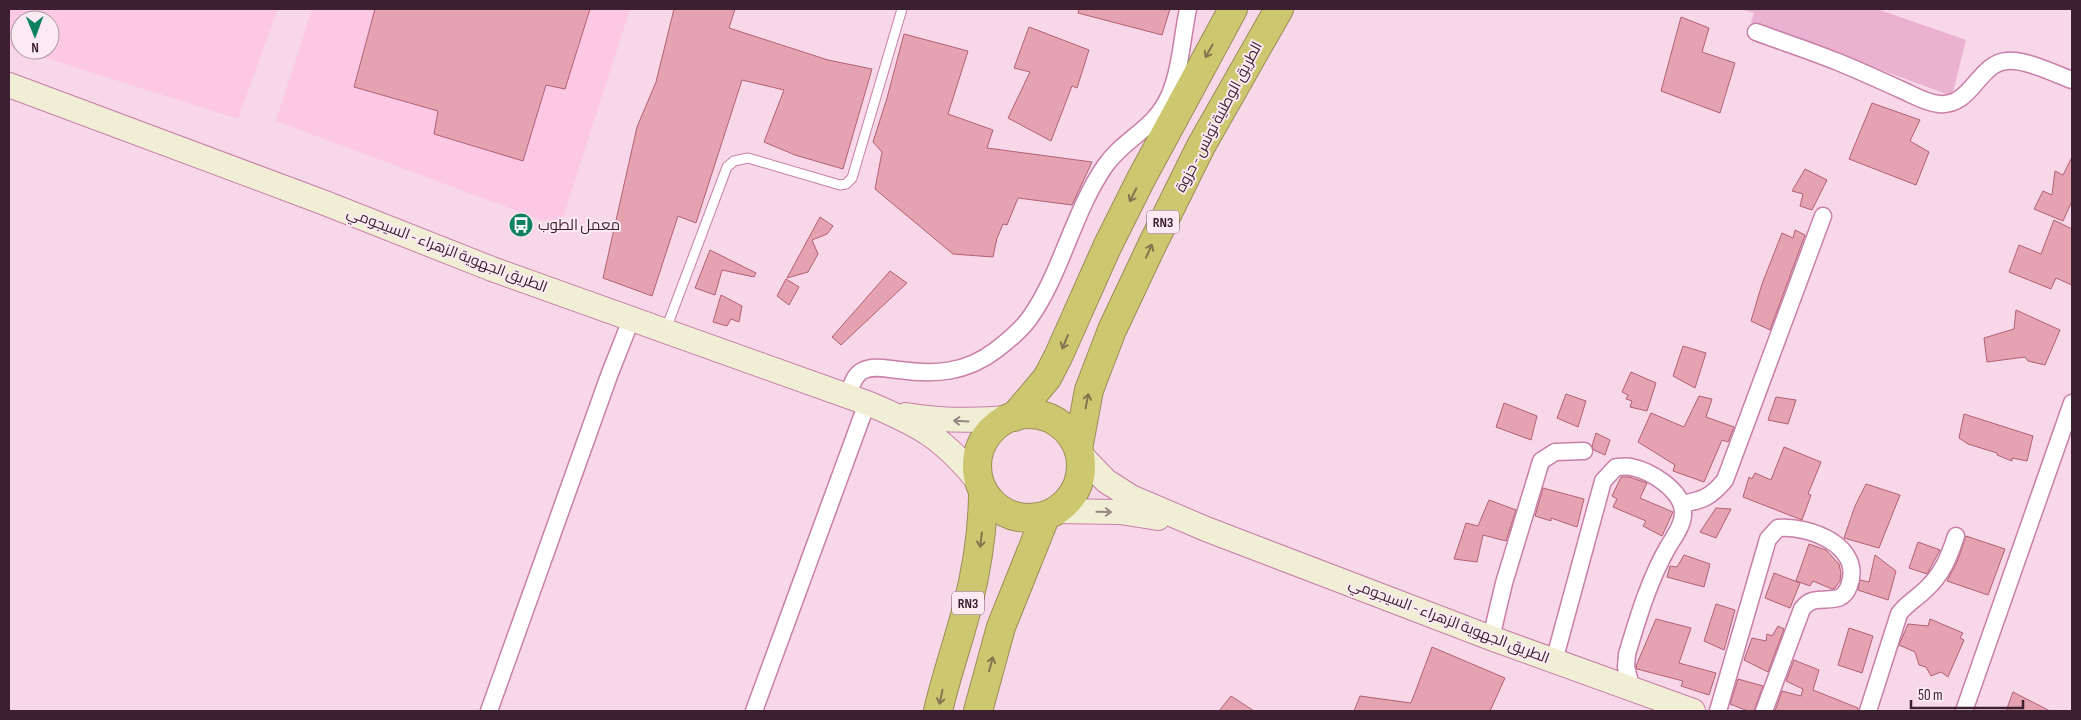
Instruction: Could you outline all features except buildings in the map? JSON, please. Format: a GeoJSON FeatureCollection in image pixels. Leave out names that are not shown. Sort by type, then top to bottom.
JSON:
{"type":"FeatureCollection","features":[{"type":"Feature","properties":{"kind":"highway","name":"RN3"},"geometry":{"type":"LineString","coordinates":[[938,711],[967,608],[979,554],[983,519],[982,488],[977,469],[979,453],[985,438],[996,426],[1012,417],[1047,378],[1137,188],[1233,9]]}},
{"type":"Feature","properties":{"kind":"highway","name":"الطريق الوطنية تونس - حزوة"},"geometry":{"type":"LineString","coordinates":[[1079,451],[1089,390],[1112,330],[1201,146],[1279,9]]}},
{"type":"Feature","properties":{"kind":"highway"},"geometry":{"type":"LineString","coordinates":[[1012,417],[1030,414],[1046,417],[1060,424],[1071,435],[1079,451]]}},
{"type":"Feature","properties":{"kind":"highway","name":"RN3"},"geometry":{"type":"LineString","coordinates":[[978,711],[1001,627],[1050,513],[1068,501],[1077,487],[1081,470],[1079,451]]}},
{"type":"Feature","properties":{"kind":"highway"},"geometry":{"type":"LineString","coordinates":[[982,488],[995,505],[1010,514],[1028,518],[1050,513]]}},
{"type":"Feature","properties":{"kind":"main road","name":"الطريق الجهوية الزهراء - السيجومي"},"geometry":{"type":"LineString","coordinates":[[9,85],[325,203],[492,269],[867,404],[915,424],[940,440],[962,461],[982,488]]}},
{"type":"Feature","properties":{"kind":"main road","name":"الطريق الجهوية الزهراء - السيجومي"},"geometry":{"type":"LineString","coordinates":[[867,404],[928,419],[969,421],[1012,417]]}},
{"type":"Feature","properties":{"kind":"main road","name":"الطريق الجهوية الزهراء - السيجومي"},"geometry":{"type":"LineString","coordinates":[[1079,451],[1106,481],[1131,497],[1206,529],[1491,638],[1693,711]]}},
{"type":"Feature","properties":{"kind":"main road","name":"الطريق الجهوية الزهراء - السيجومي"},"geometry":{"type":"LineString","coordinates":[[1050,513],[1120,512],[1206,529]]}},
{"type":"Feature","properties":{"kind":"street"},"geometry":{"type":"LineString","coordinates":[[754,711],[867,404],[856,377],[860,372],[876,367],[917,373],[939,373],[955,371],[974,365],[1012,337],[1028,320],[1041,300],[1074,224],[1104,168],[1115,154],[1152,123],[1162,110],[1176,73],[1188,9]]}},
{"type":"Feature","properties":{"kind":"street"},"geometry":{"type":"LineString","coordinates":[[1756,32],[1837,61],[1937,104],[1951,104],[1962,98],[1987,71],[1998,63],[2007,61],[2017,62],[2072,80]]}},
{"type":"Feature","properties":{"kind":"street"},"geometry":{"type":"LineString","coordinates":[[1682,504],[1702,500],[1716,492],[1725,480],[1823,216]]}},
{"type":"Feature","properties":{"kind":"street"},"geometry":{"type":"LineString","coordinates":[[489,711],[610,373],[631,320]]}},
{"type":"Feature","properties":{"kind":"street"},"geometry":{"type":"LineString","coordinates":[[1964,711],[2072,403]]}},
{"type":"Feature","properties":{"kind":"street"},"geometry":{"type":"LineString","coordinates":[[1491,638],[1537,468],[1541,461],[1555,452],[1584,451]]}},
{"type":"Feature","properties":{"kind":"street"},"geometry":{"type":"LineString","coordinates":[[1554,661],[1602,481],[1616,467],[1630,466],[1657,478],[1674,492],[1682,504],[1683,514],[1679,528],[1658,564],[1627,654],[1626,667],[1632,690]]}},
{"type":"Feature","properties":{"kind":"street"},"geometry":{"type":"LineString","coordinates":[[1718,711],[1768,539],[1778,528],[1789,527],[1815,534],[1835,543],[1845,552],[1851,573],[1849,586],[1844,594],[1834,600],[1813,599],[1807,602],[1802,609],[1764,711]]}},
{"type":"Feature","properties":{"kind":"street"},"geometry":{"type":"LineString","coordinates":[[1868,711],[1899,614],[1904,606],[1924,592],[1940,575],[1949,558],[1956,536]]}},
{"type":"Feature","properties":{"kind":"lane"},"geometry":{"type":"LineString","coordinates":[[665,332],[723,175],[727,167],[734,161],[748,158],[840,185],[846,184],[852,178],[902,9]]}},
{"type":"Feature","properties":{"kind":"shaded area"},"geometry":{"type":"Polygon","coordinates":[[[9,9],[278,9],[238,119],[52,60],[60,60],[60,10],[10,10],[9,46],[9,9]]]}},
{"type":"Feature","properties":{"kind":"shaded area"},"geometry":{"type":"Polygon","coordinates":[[[312,9],[630,9],[560,227],[276,121],[312,9]]]}},
{"type":"Feature","properties":{"kind":"shaded area"},"geometry":{"type":"Polygon","coordinates":[[[1740,9],[1877,9],[1966,40],[1952,96],[1751,22],[1754,13],[1740,9]]]}},
{"type":"Feature","properties":{"kind":"place","name":"معمل الطوب"},"geometry":{"type":"Point","coordinates":[521,225]}}]}
